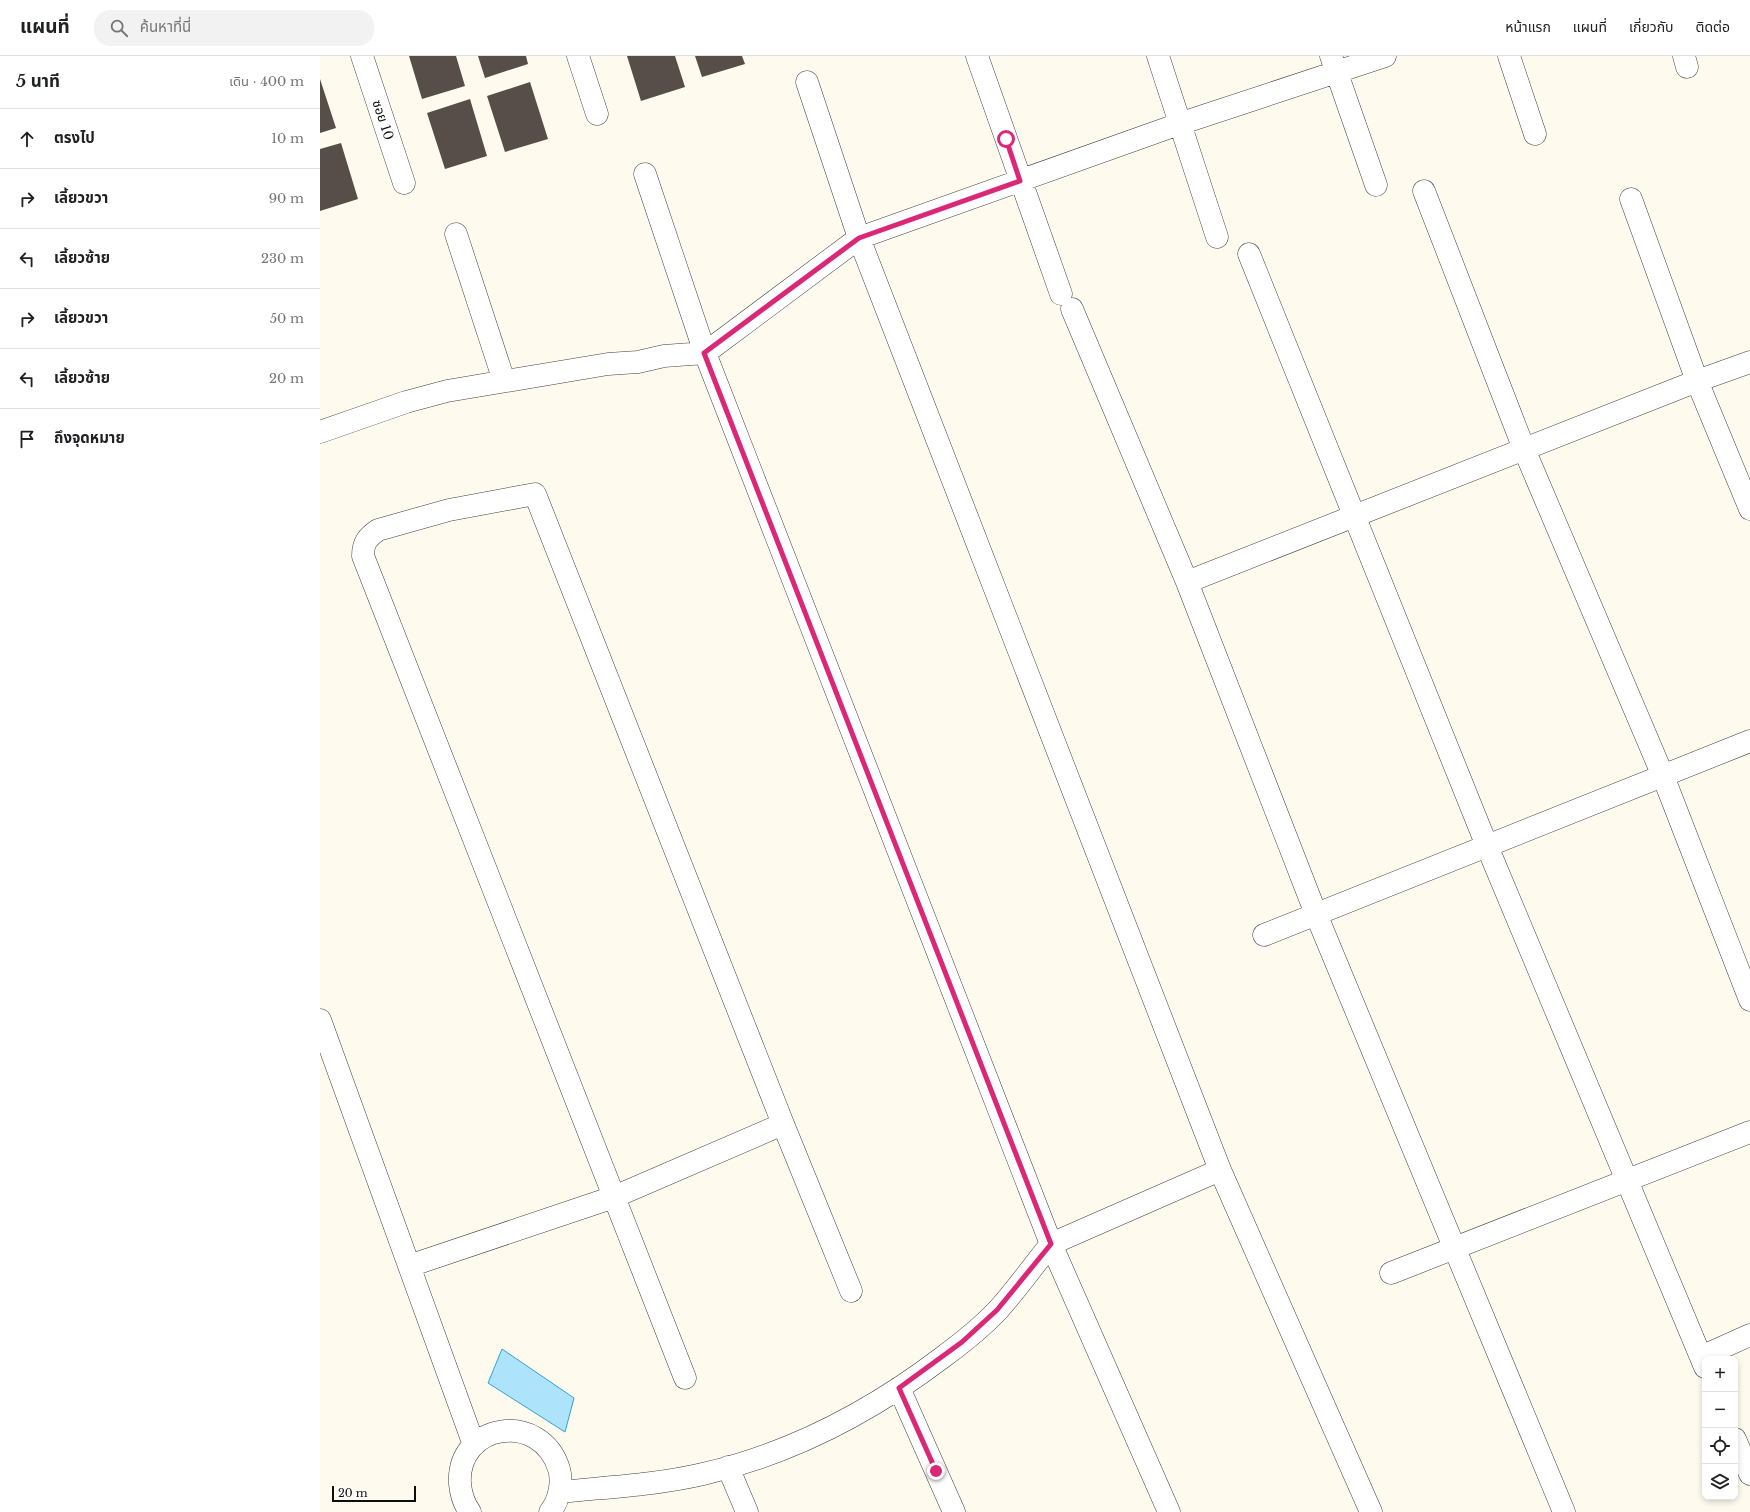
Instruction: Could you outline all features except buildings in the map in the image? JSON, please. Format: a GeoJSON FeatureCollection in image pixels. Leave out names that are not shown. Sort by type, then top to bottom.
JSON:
{"type":"FeatureCollection","features":[{"type":"Feature","properties":{"kind":"street","name":"ซอย 10"},"geometry":{"type":"LineString","coordinates":[[362,56],[404,183]]}},
{"type":"Feature","properties":{"kind":"street"},"geometry":{"type":"LineString","coordinates":[[578,56],[597,114]]}},
{"type":"Feature","properties":{"kind":"street"},"geometry":{"type":"LineString","coordinates":[[977,56],[1020,181],[1066,301],[1187,582],[1316,914],[1564,1512]]}},
{"type":"Feature","properties":{"kind":"street"},"geometry":{"type":"LineString","coordinates":[[1158,56],[1217,237]]}},
{"type":"Feature","properties":{"kind":"street"},"geometry":{"type":"LineString","coordinates":[[320,432],[406,402],[447,391],[608,364],[638,362],[664,356],[704,353],[859,238],[1179,124],[1334,64],[1385,56]]}},
{"type":"Feature","properties":{"kind":"street"},"geometry":{"type":"LineString","coordinates":[[1509,56],[1535,134]]}},
{"type":"Feature","properties":{"kind":"street"},"geometry":{"type":"LineString","coordinates":[[1334,64],[1376,185]]}},
{"type":"Feature","properties":{"kind":"street"},"geometry":{"type":"LineString","coordinates":[[807,82],[859,238],[1220,1170],[1371,1512]]}},
{"type":"Feature","properties":{"kind":"street"},"geometry":{"type":"LineString","coordinates":[[645,174],[704,353],[1051,1244],[1169,1512]]}},
{"type":"Feature","properties":{"kind":"street"},"geometry":{"type":"LineString","coordinates":[[1424,191],[1524,449],[1663,776],[1750,1000]]}},
{"type":"Feature","properties":{"kind":"street"},"geometry":{"type":"LineString","coordinates":[[1631,199],[1697,381],[1750,509]]}},
{"type":"Feature","properties":{"kind":"street"},"geometry":{"type":"LineString","coordinates":[[456,234],[504,381]]}},
{"type":"Feature","properties":{"kind":"street"},"geometry":{"type":"LineString","coordinates":[[1249,254],[1487,846],[1702,1360]]}},
{"type":"Feature","properties":{"kind":"street"},"geometry":{"type":"LineString","coordinates":[[1187,582],[1697,381],[1750,362]]}},
{"type":"Feature","properties":{"kind":"street"},"geometry":{"type":"LineString","coordinates":[[685,1378],[363,556],[364,542],[378,530],[449,510],[535,494],[783,1124],[851,1290]]}},
{"type":"Feature","properties":{"kind":"street"},"geometry":{"type":"LineString","coordinates":[[1264,935],[1750,740]]}},
{"type":"Feature","properties":{"kind":"street"},"geometry":{"type":"LineString","coordinates":[[320,1020],[474,1445]]}},
{"type":"Feature","properties":{"kind":"street"},"geometry":{"type":"LineString","coordinates":[[409,1266],[614,1197],[783,1124]]}},
{"type":"Feature","properties":{"kind":"street"},"geometry":{"type":"LineString","coordinates":[[1391,1273],[1750,1132]]}},
{"type":"Feature","properties":{"kind":"street"},"geometry":{"type":"LineString","coordinates":[[560,1492],[656,1483],[728,1467],[820,1432],[850,1418],[899,1388],[962,1342],[997,1310],[1051,1244],[1220,1170]]}},
{"type":"Feature","properties":{"kind":"street"},"geometry":{"type":"LineString","coordinates":[[1713,1356],[1750,1335]]}},
{"type":"Feature","properties":{"kind":"street"},"geometry":{"type":"LineString","coordinates":[[899,1388],[954,1512]]}},
{"type":"Feature","properties":{"kind":"street"},"geometry":{"type":"LineString","coordinates":[[470,1512],[460,1490],[459,1474],[464,1458],[474,1445],[486,1435],[502,1430],[518,1431],[533,1436],[546,1446],[556,1459],[560,1474],[560,1492],[550,1512]]}},
{"type":"Feature","properties":{"kind":"street"},"geometry":{"type":"LineString","coordinates":[[1738,1446],[1750,1474]]}},
{"type":"Feature","properties":{"kind":"street"},"geometry":{"type":"LineString","coordinates":[[728,1467],[747,1512]]}},
{"type":"Feature","properties":{"kind":"water"},"geometry":{"type":"Polygon","coordinates":[[[502,1349],[574,1398],[565,1432],[488,1383],[502,1349]]]}},
{"type":"Feature","properties":{"kind":"route"},"geometry":{"type":"LineString","coordinates":[[936,1471],[899,1388],[926,1370],[962,1342],[997,1310],[1051,1244],[704,353],[859,238],[1020,181],[1006,139]]}}]}
